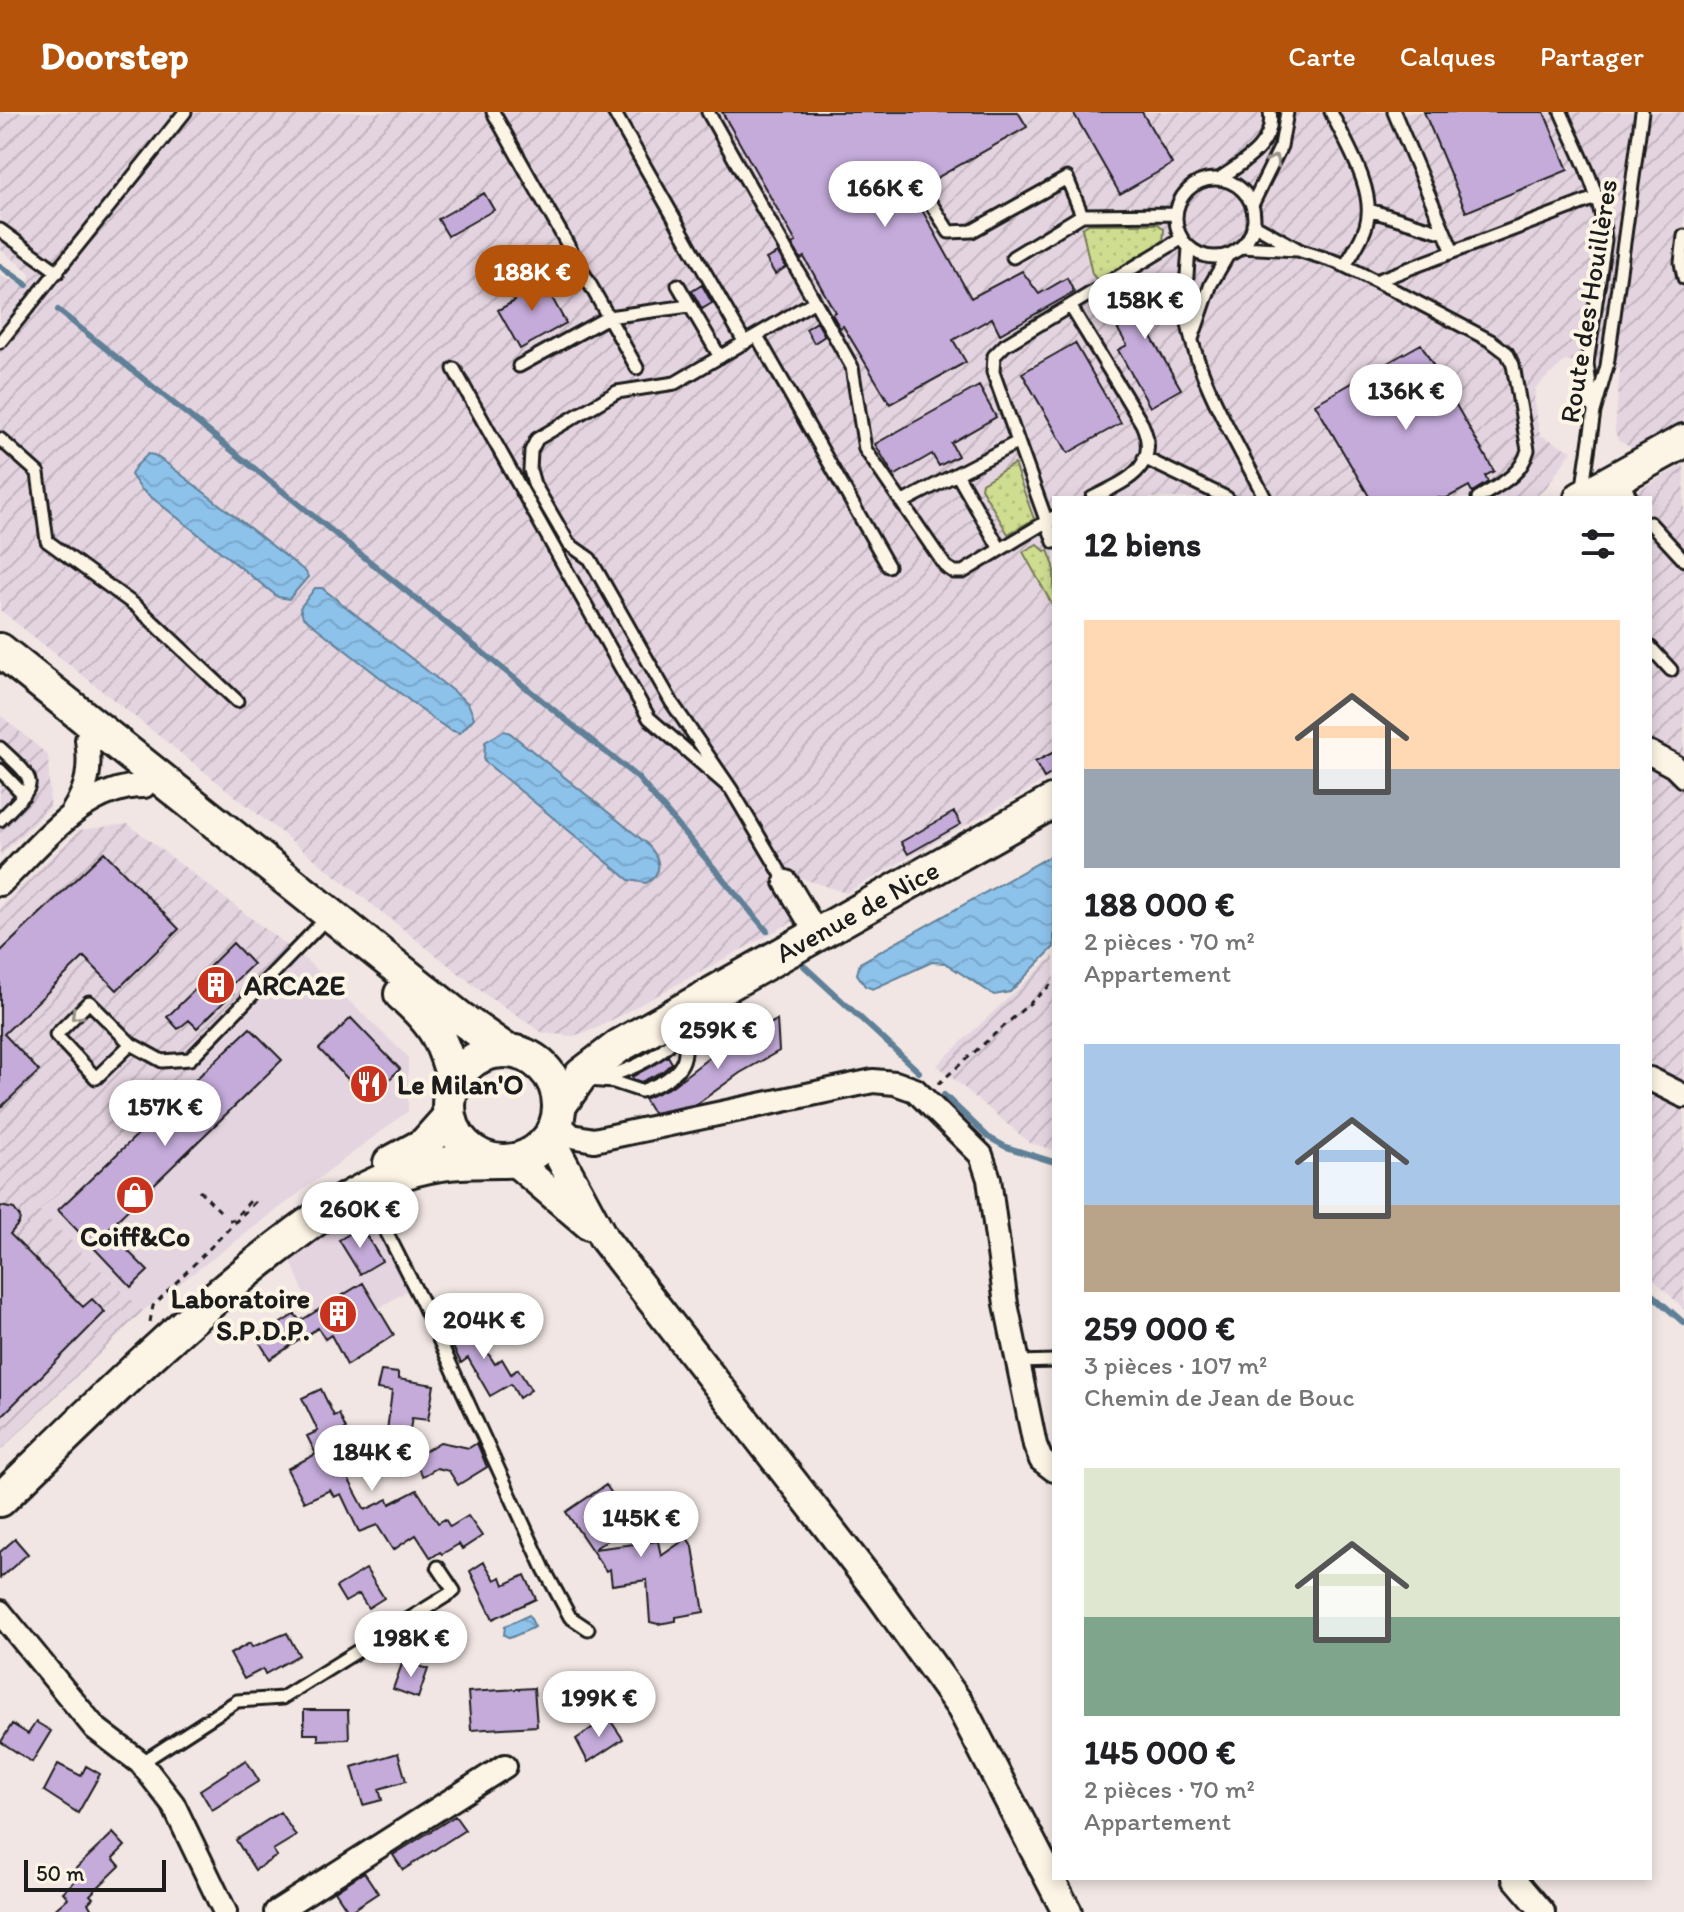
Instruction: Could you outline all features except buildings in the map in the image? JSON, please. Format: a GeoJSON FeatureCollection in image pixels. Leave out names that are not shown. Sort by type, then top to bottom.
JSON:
{"type":"FeatureCollection","features":[{"type":"Feature","properties":{"kind":"main road"},"geometry":{"type":"LineString","coordinates":[[1589,496],[1625,487],[1684,441]]}},
{"type":"Feature","properties":{"kind":"main road"},"geometry":{"type":"LineString","coordinates":[[0,650],[460,1018],[507,1051]]}},
{"type":"Feature","properties":{"kind":"main road"},"geometry":{"type":"LineString","coordinates":[[0,671],[428,1017],[444,1045],[454,1081]]}},
{"type":"Feature","properties":{"kind":"main road","name":"Avenue de Nice"},"geometry":{"type":"LineString","coordinates":[[538,1061],[572,1059],[619,1046],[678,1020],[796,945],[1052,802]]}},
{"type":"Feature","properties":{"kind":"main road","name":"Avenue de Nice"},"geometry":{"type":"LineString","coordinates":[[568,1106],[581,1075],[619,1046]]}},
{"type":"Feature","properties":{"kind":"main road"},"geometry":{"type":"LineString","coordinates":[[0,1483],[183,1308],[312,1208],[362,1184],[431,1165],[506,1161],[534,1153],[568,1106],[550,1073],[538,1061],[523,1054],[491,1052],[463,1068],[454,1081],[449,1098],[450,1116],[459,1138],[476,1154],[506,1161]]}},
{"type":"Feature","properties":{"kind":"main road"},"geometry":{"type":"LineString","coordinates":[[0,1500],[194,1314],[300,1229],[425,1144],[450,1116]]}},
{"type":"Feature","properties":{"kind":"street"},"geometry":{"type":"LineString","coordinates":[[69,818],[87,784],[90,760],[87,739]]}},
{"type":"Feature","properties":{"kind":"street"},"geometry":{"type":"LineString","coordinates":[[1652,754],[1674,766],[1684,776]]}},
{"type":"Feature","properties":{"kind":"street"},"geometry":{"type":"LineString","coordinates":[[1,882],[87,804],[123,787],[144,786]]}},
{"type":"Feature","properties":{"kind":"street"},"geometry":{"type":"LineString","coordinates":[[786,882],[796,945]]}},
{"type":"Feature","properties":{"kind":"street"},"geometry":{"type":"LineString","coordinates":[[1652,1078],[1684,1077]]}},
{"type":"Feature","properties":{"kind":"street"},"geometry":{"type":"LineString","coordinates":[[1652,1079],[1684,1096]]}},
{"type":"Feature","properties":{"kind":"street"},"geometry":{"type":"LineString","coordinates":[[568,1106],[572,1136],[594,1140],[873,1081],[895,1083],[915,1090],[981,1155],[989,1179],[1006,1304],[1035,1445],[1041,1460],[1052,1468]]}},
{"type":"Feature","properties":{"kind":"street"},"geometry":{"type":"LineString","coordinates":[[568,1106],[604,1239]]}},
{"type":"Feature","properties":{"kind":"street"},"geometry":{"type":"LineString","coordinates":[[506,1161],[604,1239],[880,1594],[961,1707],[1067,1912]]}},
{"type":"Feature","properties":{"kind":"street"},"geometry":{"type":"LineString","coordinates":[[0,1612],[95,1728],[141,1763],[173,1804],[225,1912]]}},
{"type":"Feature","properties":{"kind":"street"},"geometry":{"type":"LineString","coordinates":[[276,1912],[505,1766]]}},
{"type":"Feature","properties":{"kind":"street"},"geometry":{"type":"LineString","coordinates":[[1516,1880],[1543,1912]]}},
{"type":"Feature","properties":{"kind":"lane"},"geometry":{"type":"LineString","coordinates":[[0,342],[185,112]]}},
{"type":"Feature","properties":{"kind":"lane"},"geometry":{"type":"LineString","coordinates":[[493,112],[637,368]]}},
{"type":"Feature","properties":{"kind":"lane"},"geometry":{"type":"LineString","coordinates":[[614,112],[745,343]]}},
{"type":"Feature","properties":{"kind":"lane"},"geometry":{"type":"LineString","coordinates":[[708,112],[852,367],[865,449],[950,570],[963,572],[1050,520],[993,372],[994,356],[1005,345],[1185,243]]}},
{"type":"Feature","properties":{"kind":"lane"},"geometry":{"type":"LineString","coordinates":[[1219,179],[1261,146],[1271,124],[1270,112]]}},
{"type":"Feature","properties":{"kind":"lane"},"geometry":{"type":"LineString","coordinates":[[1192,339],[1211,284],[1228,255],[1249,237],[1253,224],[1252,205],[1281,146],[1287,112]]}},
{"type":"Feature","properties":{"kind":"lane"},"geometry":{"type":"LineString","coordinates":[[1331,112],[1367,193],[1369,210],[1363,235],[1345,266]]}},
{"type":"Feature","properties":{"kind":"lane"},"geometry":{"type":"LineString","coordinates":[[1394,112],[1453,252]]}},
{"type":"Feature","properties":{"kind":"lane"},"geometry":{"type":"LineString","coordinates":[[1561,112],[1598,197],[1605,240],[1587,363],[1594,412]]}},
{"type":"Feature","properties":{"kind":"lane","name":"Route des Houillères"},"geometry":{"type":"LineString","coordinates":[[1581,496],[1594,412],[1607,366],[1642,112]]}},
{"type":"Feature","properties":{"kind":"lane"},"geometry":{"type":"LineString","coordinates":[[925,194],[949,232],[972,231],[1067,178],[1082,215]]}},
{"type":"Feature","properties":{"kind":"lane"},"geometry":{"type":"LineString","coordinates":[[1252,205],[1239,187],[1219,179],[1207,180],[1185,192],[1176,214],[1176,227],[1185,243],[1186,314],[1202,372],[1264,496]]}},
{"type":"Feature","properties":{"kind":"lane"},"geometry":{"type":"LineString","coordinates":[[1376,281],[1598,197]]}},
{"type":"Feature","properties":{"kind":"lane"},"geometry":{"type":"LineString","coordinates":[[1369,210],[1445,233]]}},
{"type":"Feature","properties":{"kind":"lane"},"geometry":{"type":"LineString","coordinates":[[1013,257],[1082,215],[1176,214]]}},
{"type":"Feature","properties":{"kind":"lane"},"geometry":{"type":"LineString","coordinates":[[1253,224],[1301,251],[1345,266],[1376,281],[1491,341],[1507,353],[1513,365],[1528,450],[1525,463],[1518,473],[1481,496]]}},
{"type":"Feature","properties":{"kind":"lane"},"geometry":{"type":"LineString","coordinates":[[0,230],[58,272]]}},
{"type":"Feature","properties":{"kind":"lane"},"geometry":{"type":"LineString","coordinates":[[1684,236],[1681,263],[1684,278]]}},
{"type":"Feature","properties":{"kind":"lane"},"geometry":{"type":"LineString","coordinates":[[1185,243],[1208,256],[1228,255]]}},
{"type":"Feature","properties":{"kind":"lane"},"geometry":{"type":"LineString","coordinates":[[1241,247],[1301,251]]}},
{"type":"Feature","properties":{"kind":"lane"},"geometry":{"type":"LineString","coordinates":[[678,285],[720,357]]}},
{"type":"Feature","properties":{"kind":"lane"},"geometry":{"type":"LineString","coordinates":[[786,882],[731,789],[672,703],[590,559],[569,544],[534,484],[530,470],[531,451],[537,439],[617,392],[675,383],[815,301]]}},
{"type":"Feature","properties":{"kind":"lane"},"geometry":{"type":"LineString","coordinates":[[519,366],[608,317],[689,306]]}},
{"type":"Feature","properties":{"kind":"lane"},"geometry":{"type":"LineString","coordinates":[[1071,307],[1142,424],[1149,443],[1139,471],[1096,496]]}},
{"type":"Feature","properties":{"kind":"lane"},"geometry":{"type":"LineString","coordinates":[[757,336],[888,566]]}},
{"type":"Feature","properties":{"kind":"lane"},"geometry":{"type":"LineString","coordinates":[[454,369],[649,718],[731,789]]}},
{"type":"Feature","properties":{"kind":"lane"},"geometry":{"type":"LineString","coordinates":[[0,439],[38,473],[47,541],[136,606],[237,701]]}},
{"type":"Feature","properties":{"kind":"lane"},"geometry":{"type":"LineString","coordinates":[[903,502],[1018,442]]}},
{"type":"Feature","properties":{"kind":"lane"},"geometry":{"type":"LineString","coordinates":[[1144,458],[1223,496]]}},
{"type":"Feature","properties":{"kind":"lane"},"geometry":{"type":"LineString","coordinates":[[957,474],[1000,549]]}},
{"type":"Feature","properties":{"kind":"lane"},"geometry":{"type":"LineString","coordinates":[[1652,525],[1684,560]]}},
{"type":"Feature","properties":{"kind":"lane"},"geometry":{"type":"LineString","coordinates":[[1652,649],[1671,670]]}},
{"type":"Feature","properties":{"kind":"lane"},"geometry":{"type":"LineString","coordinates":[[0,748],[28,774],[29,788],[0,820]]}},
{"type":"Feature","properties":{"kind":"lane"},"geometry":{"type":"LineString","coordinates":[[0,770],[24,795]]}},
{"type":"Feature","properties":{"kind":"lane"},"geometry":{"type":"LineString","coordinates":[[131,1044],[96,1078],[56,1035],[89,1002],[131,1044],[162,1061],[190,1059],[318,927]]}},
{"type":"Feature","properties":{"kind":"lane"},"geometry":{"type":"LineString","coordinates":[[568,1106],[641,1091],[676,1072],[686,1053],[686,1037],[678,1020]]}},
{"type":"Feature","properties":{"kind":"lane"},"geometry":{"type":"LineString","coordinates":[[568,1106],[672,1044],[678,1020]]}},
{"type":"Feature","properties":{"kind":"lane"},"geometry":{"type":"LineString","coordinates":[[362,1184],[421,1300],[544,1569],[570,1617],[588,1629]]}},
{"type":"Feature","properties":{"kind":"lane"},"geometry":{"type":"LineString","coordinates":[[1018,1362],[1052,1361]]}},
{"type":"Feature","properties":{"kind":"lane"},"geometry":{"type":"LineString","coordinates":[[141,1763],[237,1701],[282,1698],[454,1591],[438,1567]]}},
{"type":"Feature","properties":{"kind":"path"},"geometry":{"type":"LineString","coordinates":[[923,1097],[1052,984]]}},
{"type":"Feature","properties":{"kind":"path"},"geometry":{"type":"LineString","coordinates":[[199,1190],[220,1211]]}},
{"type":"Feature","properties":{"kind":"path"},"geometry":{"type":"LineString","coordinates":[[150,1329],[153,1306],[255,1202],[251,1200],[233,1220],[229,1220]]}},
{"type":"Feature","properties":{"kind":"shaded area"},"geometry":{"type":"Polygon","coordinates":[[[0,112],[1684,112],[1684,426],[1649,446],[1633,449],[1618,440],[1615,431],[1620,368],[1565,361],[1535,388],[1534,404],[1540,435],[1572,451],[1536,496],[1052,496],[1052,776],[846,893],[795,876],[776,887],[794,921],[595,1029],[573,1036],[543,1033],[490,998],[0,610],[0,276],[29,286],[30,273],[0,249],[0,112]]]}},
{"type":"Feature","properties":{"kind":"shaded area"},"geometry":{"type":"Polygon","coordinates":[[[1684,464],[1684,1309],[1652,1278],[1652,496],[1628,496],[1684,464]]]}},
{"type":"Feature","properties":{"kind":"shaded area"},"geometry":{"type":"Polygon","coordinates":[[[0,715],[48,755],[50,807],[0,856],[0,715]]]}},
{"type":"Feature","properties":{"kind":"shaded area"},"geometry":{"type":"Polygon","coordinates":[[[128,824],[306,960],[40,1211],[143,1311],[0,1451],[0,907],[80,830],[128,824]]]}},
{"type":"Feature","properties":{"kind":"shaded area"},"geometry":{"type":"Polygon","coordinates":[[[1052,957],[1052,1149],[1030,1143],[937,1065],[1052,957]]]}},
{"type":"Feature","properties":{"kind":"shaded area"},"geometry":{"type":"Polygon","coordinates":[[[306,960],[408,1057],[408,1111],[143,1311],[40,1212],[306,960]]]}},
{"type":"Feature","properties":{"kind":"shaded area"},"geometry":{"type":"Polygon","coordinates":[[[368,1210],[411,1288],[324,1343],[289,1256],[368,1210]]]}},
{"type":"Feature","properties":{"kind":"green space"},"geometry":{"type":"Polygon","coordinates":[[[1089,224],[1158,224],[1164,229],[1163,245],[1158,245],[1098,281],[1092,274],[1082,228],[1089,224]]]}},
{"type":"Feature","properties":{"kind":"green space"},"geometry":{"type":"Polygon","coordinates":[[[1014,464],[1034,519],[1008,534],[981,488],[982,483],[1014,464]]]}},
{"type":"Feature","properties":{"kind":"green space"},"geometry":{"type":"Polygon","coordinates":[[[1037,544],[1048,550],[1052,561],[1052,604],[1023,552],[1037,544]]]}},
{"type":"Feature","properties":{"kind":"water"},"geometry":{"type":"Polygon","coordinates":[[[148,454],[169,465],[306,572],[308,577],[289,599],[278,597],[141,489],[131,475],[148,454]]]}},
{"type":"Feature","properties":{"kind":"water"},"geometry":{"type":"Polygon","coordinates":[[[315,588],[322,588],[468,703],[474,718],[460,733],[450,730],[303,617],[300,608],[315,588]]]}},
{"type":"Feature","properties":{"kind":"water"},"geometry":{"type":"Polygon","coordinates":[[[504,731],[646,843],[658,864],[652,879],[646,883],[629,880],[484,761],[485,742],[504,731]]]}},
{"type":"Feature","properties":{"kind":"water"},"geometry":{"type":"Polygon","coordinates":[[[1052,855],[1052,949],[1010,992],[994,995],[945,963],[932,962],[873,989],[865,986],[857,974],[860,963],[1052,855]]]}},
{"type":"Feature","properties":{"kind":"water"},"geometry":{"type":"Polygon","coordinates":[[[529,1615],[535,1627],[510,1638],[504,1635],[505,1626],[529,1615]]]}},
{"type":"Feature","properties":{"kind":"waterway"},"geometry":{"type":"LineString","coordinates":[[0,266],[27,285]]}},
{"type":"Feature","properties":{"kind":"waterway"},"geometry":{"type":"LineString","coordinates":[[58,310],[638,778],[767,931]]}},
{"type":"Feature","properties":{"kind":"waterway"},"geometry":{"type":"LineString","coordinates":[[804,966],[919,1072]]}},
{"type":"Feature","properties":{"kind":"waterway"},"geometry":{"type":"LineString","coordinates":[[944,1095],[988,1137],[1006,1147],[1052,1161]]}},
{"type":"Feature","properties":{"kind":"waterway"},"geometry":{"type":"LineString","coordinates":[[1652,1295],[1684,1323]]}},
{"type":"Feature","properties":{"kind":"place","name":"ARCA2E"},"geometry":{"type":"Point","coordinates":[216,985]}},
{"type":"Feature","properties":{"kind":"place","name":"Le Milan'O"},"geometry":{"type":"Point","coordinates":[369,1084]}},
{"type":"Feature","properties":{"kind":"place","name":"Coiff&Co"},"geometry":{"type":"Point","coordinates":[135,1195]}},
{"type":"Feature","properties":{"kind":"place","name":"Laboratoire S.P.D.P."},"geometry":{"type":"Point","coordinates":[338,1314]}}]}
